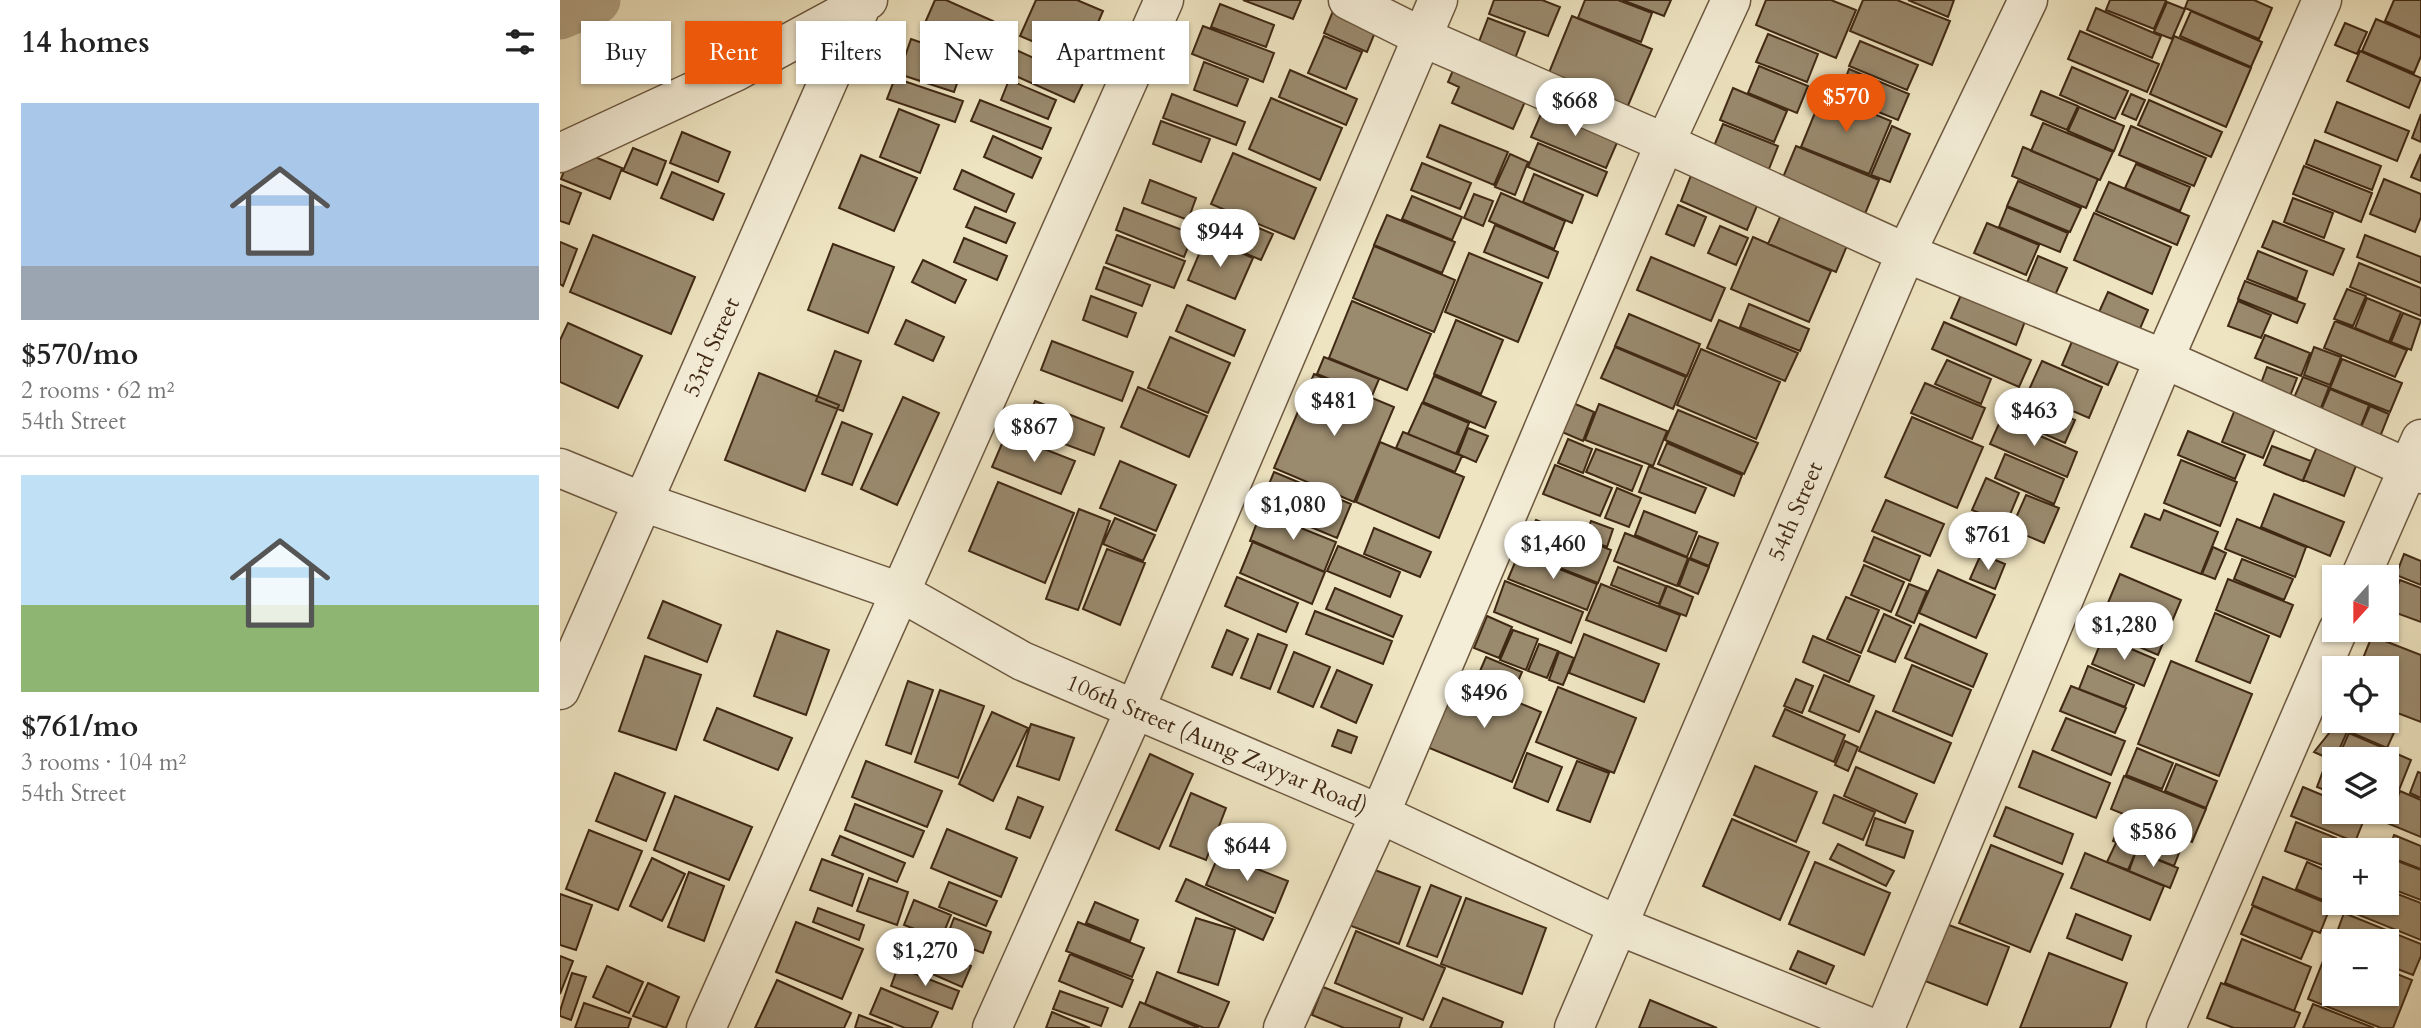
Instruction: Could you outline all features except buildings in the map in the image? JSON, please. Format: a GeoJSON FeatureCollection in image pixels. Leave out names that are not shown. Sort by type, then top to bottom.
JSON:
{"type":"FeatureCollection","features":[{"type":"Feature","properties":{"kind":"street"},"geometry":{"type":"LineString","coordinates":[[706,1028],[1164,0]]}},
{"type":"Feature","properties":{"kind":"street"},"geometry":{"type":"LineString","coordinates":[[1348,0],[1422,37],[1665,143],[1906,253],[2417,460],[2367,565]]}},
{"type":"Feature","properties":{"kind":"street"},"geometry":{"type":"LineString","coordinates":[[992,1028],[1135,709],[1438,0]]}},
{"type":"Feature","properties":{"kind":"street"},"geometry":{"type":"LineString","coordinates":[[1283,1028],[1380,814],[1665,143],[1731,0]]}},
{"type":"Feature","properties":{"kind":"street","name":"54th Street"},"geometry":{"type":"LineString","coordinates":[[1574,1028],[1906,253],[2028,0]]}},
{"type":"Feature","properties":{"kind":"street"},"geometry":{"type":"LineString","coordinates":[[1885,1028],[2164,359],[2322,0]]}},
{"type":"Feature","properties":{"kind":"street"},"geometry":{"type":"LineString","coordinates":[[560,153],[735,72],[865,2]]}},
{"type":"Feature","properties":{"kind":"street","name":"53rd Street"},"geometry":{"type":"LineString","coordinates":[[560,690],[865,2]]}},
{"type":"Feature","properties":{"kind":"street","name":"106th Street (Aung Zayyar Road)"},"geometry":{"type":"LineString","coordinates":[[560,468],[643,502],[900,592],[1022,661],[1380,814],[1619,926],[1872,1028]]}},
{"type":"Feature","properties":{"kind":"street"},"geometry":{"type":"LineString","coordinates":[[2166,1028],[2333,642]]}},
{"type":"Feature","properties":{"kind":"waterway"},"geometry":{"type":"LineString","coordinates":[[560,15],[596,0]]}}]}
